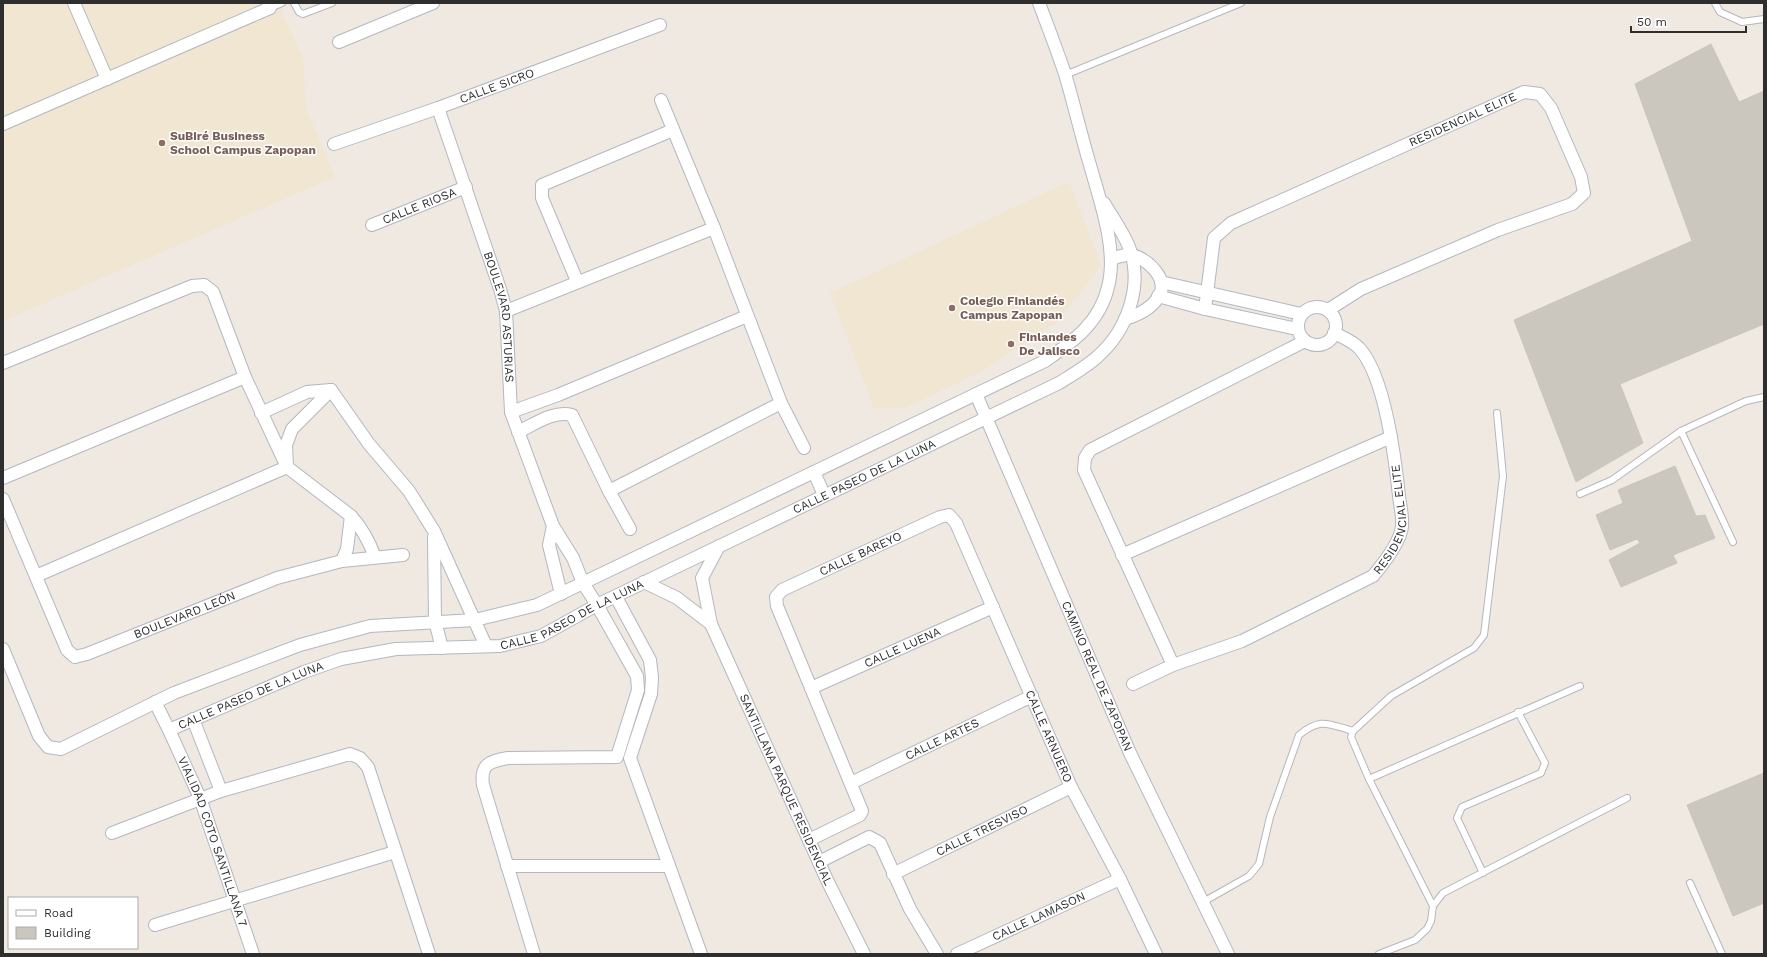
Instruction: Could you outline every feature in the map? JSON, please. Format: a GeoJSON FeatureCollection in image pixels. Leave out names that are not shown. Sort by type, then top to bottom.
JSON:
{"type":"FeatureCollection","features":[{"type":"Feature","properties":{"kind":"street"},"geometry":{"type":"LineString","coordinates":[[74,3],[106,79]]}},
{"type":"Feature","properties":{"kind":"street"},"geometry":{"type":"LineString","coordinates":[[339,42],[432,3]]}},
{"type":"Feature","properties":{"kind":"street","name":"CALLE PASEO DE LA LUNA"},"geometry":{"type":"LineString","coordinates":[[1039,3],[1065,75],[1097,192],[1111,259],[1109,286],[1100,309],[1088,328],[1068,345],[1045,361],[537,605],[475,620],[435,621],[370,626],[300,645],[174,693],[155,702],[169,730],[304,672],[341,659],[396,649],[500,646],[541,636],[597,604],[616,597],[644,582],[986,418],[1079,371],[1098,357],[1114,338],[1125,319],[1133,298],[1135,283],[1132,256],[1124,236],[1097,192]]}},
{"type":"Feature","properties":{"kind":"street"},"geometry":{"type":"LineString","coordinates":[[3,124],[269,5]]}},
{"type":"Feature","properties":{"kind":"street","name":"CALLE SICRO"},"geometry":{"type":"LineString","coordinates":[[334,144],[438,108],[660,25]]}},
{"type":"Feature","properties":{"kind":"street","name":"RESIDENCIAL ELITE"},"geometry":{"type":"LineString","coordinates":[[1205,309],[1214,238],[1231,223],[1524,92],[1540,94],[1552,108],[1581,177],[1584,193],[1572,204],[1498,230],[1361,289],[1328,310]]}},
{"type":"Feature","properties":{"kind":"street"},"geometry":{"type":"LineString","coordinates":[[661,100],[714,228],[781,403],[804,448]]}},
{"type":"Feature","properties":{"kind":"street","name":"BOULEVARD ASTURIAS"},"geometry":{"type":"LineString","coordinates":[[438,108],[466,187],[506,311],[511,412],[518,432],[553,526],[573,558],[583,584],[597,604],[637,676],[638,690],[617,757],[508,758],[493,761],[484,767],[482,775],[483,785],[507,866]]}},
{"type":"Feature","properties":{"kind":"street"},"geometry":{"type":"LineString","coordinates":[[577,281],[542,198],[542,184],[673,130]]}},
{"type":"Feature","properties":{"kind":"street","name":"CALLE RIOSA"},"geometry":{"type":"LineString","coordinates":[[372,224],[466,187]]}},
{"type":"Feature","properties":{"kind":"street"},"geometry":{"type":"LineString","coordinates":[[506,311],[577,281],[714,228]]}},
{"type":"Feature","properties":{"kind":"street"},"geometry":{"type":"LineString","coordinates":[[1111,259],[1121,256],[1132,256],[1143,261],[1156,272],[1161,282],[1161,289],[1158,296],[1146,309],[1125,319]]}},
{"type":"Feature","properties":{"kind":"street"},"geometry":{"type":"LineString","coordinates":[[1161,282],[1301,314]]}},
{"type":"Feature","properties":{"kind":"street"},"geometry":{"type":"LineString","coordinates":[[3,363],[192,286],[204,285],[213,292],[245,377],[287,467],[350,516],[359,525],[370,543],[375,557]]}},
{"type":"Feature","properties":{"kind":"street"},"geometry":{"type":"LineString","coordinates":[[1158,296],[1205,309],[1297,329]]}},
{"type":"Feature","properties":{"kind":"street"},"geometry":{"type":"LineString","coordinates":[[1314,307],[1328,310],[1335,320],[1334,333],[1325,343],[1318,345],[1305,341],[1297,329],[1301,314],[1314,307]]}},
{"type":"Feature","properties":{"kind":"street"},"geometry":{"type":"LineString","coordinates":[[511,412],[558,395],[747,316]]}},
{"type":"Feature","properties":{"kind":"street","name":"RESIDENCIAL ELITE"},"geometry":{"type":"LineString","coordinates":[[1133,684],[1173,666],[1242,641],[1373,576],[1388,559],[1402,527],[1391,438],[1374,375],[1366,359],[1360,350],[1349,340],[1334,333]]}},
{"type":"Feature","properties":{"kind":"street"},"geometry":{"type":"LineString","coordinates":[[1173,666],[1084,470],[1085,458],[1090,450],[1305,341]]}},
{"type":"Feature","properties":{"kind":"street"},"geometry":{"type":"LineString","coordinates":[[3,478],[245,377]]}},
{"type":"Feature","properties":{"kind":"street"},"geometry":{"type":"LineString","coordinates":[[261,412],[307,392],[331,390]]}},
{"type":"Feature","properties":{"kind":"street"},"geometry":{"type":"LineString","coordinates":[[287,467],[286,445],[292,429],[331,390]]}},
{"type":"Feature","properties":{"kind":"street"},"geometry":{"type":"LineString","coordinates":[[331,390],[369,444],[409,490],[434,531],[486,646]]}},
{"type":"Feature","properties":{"kind":"street","name":"CAMINO REAL DE ZAPOPAN"},"geometry":{"type":"LineString","coordinates":[[976,394],[1130,753],[1228,954]]}},
{"type":"Feature","properties":{"kind":"street"},"geometry":{"type":"LineString","coordinates":[[610,491],[781,403]]}},
{"type":"Feature","properties":{"kind":"street"},"geometry":{"type":"LineString","coordinates":[[518,432],[556,414],[564,413],[572,415],[630,529]]}},
{"type":"Feature","properties":{"kind":"street"},"geometry":{"type":"LineString","coordinates":[[1122,555],[1391,438]]}},
{"type":"Feature","properties":{"kind":"street"},"geometry":{"type":"LineString","coordinates":[[36,576],[287,467]]}},
{"type":"Feature","properties":{"kind":"street"},"geometry":{"type":"LineString","coordinates":[[814,472],[824,496]]}},
{"type":"Feature","properties":{"kind":"street","name":"BOULEVARD LEÓN"},"geometry":{"type":"LineString","coordinates":[[3,499],[67,650],[75,657],[87,654],[277,578],[320,565],[342,561]]}},
{"type":"Feature","properties":{"kind":"street","name":"CALLE BAREYO"},"geometry":{"type":"LineString","coordinates":[[811,688],[777,606],[776,597],[782,590],[940,517],[949,515]]}},
{"type":"Feature","properties":{"kind":"street","name":"CALLE ARNUERO"},"geometry":{"type":"LineString","coordinates":[[949,515],[956,523],[1071,787],[1120,879],[1156,954]]}},
{"type":"Feature","properties":{"kind":"street"},"geometry":{"type":"LineString","coordinates":[[350,516],[347,548],[342,561],[403,555]]}},
{"type":"Feature","properties":{"kind":"street"},"geometry":{"type":"LineString","coordinates":[[553,526],[549,545],[561,594]]}},
{"type":"Feature","properties":{"kind":"street"},"geometry":{"type":"LineString","coordinates":[[434,531],[435,621],[442,648]]}},
{"type":"Feature","properties":{"kind":"street"},"geometry":{"type":"LineString","coordinates":[[711,624],[702,578],[719,546]]}},
{"type":"Feature","properties":{"kind":"street"},"geometry":{"type":"LineString","coordinates":[[644,582],[677,598],[711,624]]}},
{"type":"Feature","properties":{"kind":"street"},"geometry":{"type":"LineString","coordinates":[[616,597],[650,660],[652,678],[651,694],[630,758],[700,954]]}},
{"type":"Feature","properties":{"kind":"street","name":"CALLE LUENA"},"geometry":{"type":"LineString","coordinates":[[811,688],[993,607]]}},
{"type":"Feature","properties":{"kind":"street","name":"SANTILLANA PARQUE RESIDENCIAL"},"geometry":{"type":"LineString","coordinates":[[711,624],[819,862],[864,954]]}},
{"type":"Feature","properties":{"kind":"street"},"geometry":{"type":"LineString","coordinates":[[3,649],[39,736],[48,747],[62,749],[155,702]]}},
{"type":"Feature","properties":{"kind":"street"},"geometry":{"type":"LineString","coordinates":[[809,840],[860,815],[861,806],[811,688]]}},
{"type":"Feature","properties":{"kind":"street","name":"CALLE ARTES"},"geometry":{"type":"LineString","coordinates":[[851,783],[1032,696]]}},
{"type":"Feature","properties":{"kind":"street"},"geometry":{"type":"LineString","coordinates":[[193,719],[220,791]]}},
{"type":"Feature","properties":{"kind":"street","name":"VIALIDAD COTO SANTILLANA 7"},"geometry":{"type":"LineString","coordinates":[[169,730],[200,798],[253,954]]}},
{"type":"Feature","properties":{"kind":"street"},"geometry":{"type":"LineString","coordinates":[[112,833],[220,791],[350,754],[360,758],[368,767],[428,953]]}},
{"type":"Feature","properties":{"kind":"street","name":"CALLE TRESVISO"},"geometry":{"type":"LineString","coordinates":[[893,874],[1071,787]]}},
{"type":"Feature","properties":{"kind":"street"},"geometry":{"type":"LineString","coordinates":[[819,862],[869,837],[880,843],[893,874],[937,954]]}},
{"type":"Feature","properties":{"kind":"street"},"geometry":{"type":"LineString","coordinates":[[156,925],[395,852]]}},
{"type":"Feature","properties":{"kind":"street"},"geometry":{"type":"LineString","coordinates":[[534,954],[507,866],[668,866]]}},
{"type":"Feature","properties":{"kind":"street","name":"CALLE LAMASON"},"geometry":{"type":"LineString","coordinates":[[957,954],[1120,879]]}},
{"type":"Feature","properties":{"kind":"lane"},"geometry":{"type":"LineString","coordinates":[[269,5],[282,3]]}},
{"type":"Feature","properties":{"kind":"lane"},"geometry":{"type":"LineString","coordinates":[[294,3],[299,12],[303,14],[332,3]]}},
{"type":"Feature","properties":{"kind":"lane"},"geometry":{"type":"LineString","coordinates":[[1065,75],[1241,3]]}},
{"type":"Feature","properties":{"kind":"lane"},"geometry":{"type":"LineString","coordinates":[[1715,3],[1720,12],[1742,22],[1764,19]]}},
{"type":"Feature","properties":{"kind":"lane"},"geometry":{"type":"LineString","coordinates":[[1580,494],[1612,480],[1681,431],[1746,401],[1764,397]]}},
{"type":"Feature","properties":{"kind":"lane"},"geometry":{"type":"LineString","coordinates":[[1434,906],[1369,779],[1351,737],[1353,731],[1391,696],[1474,648],[1484,635],[1503,476],[1497,413]]}},
{"type":"Feature","properties":{"kind":"lane"},"geometry":{"type":"LineString","coordinates":[[1681,431],[1733,542]]}},
{"type":"Feature","properties":{"kind":"lane"},"geometry":{"type":"LineString","coordinates":[[1369,779],[1518,712],[1580,686]]}},
{"type":"Feature","properties":{"kind":"lane"},"geometry":{"type":"LineString","coordinates":[[1483,872],[1457,818],[1462,807],[1541,773],[1545,763],[1518,712]]}},
{"type":"Feature","properties":{"kind":"lane"},"geometry":{"type":"LineString","coordinates":[[1203,902],[1249,876],[1259,864],[1270,817],[1299,735],[1309,727],[1320,722],[1353,731]]}},
{"type":"Feature","properties":{"kind":"lane"},"geometry":{"type":"LineString","coordinates":[[1380,954],[1415,940],[1427,929],[1431,921],[1434,906],[1443,893],[1627,798]]}},
{"type":"Feature","properties":{"kind":"lane"},"geometry":{"type":"LineString","coordinates":[[1690,883],[1722,954]]}},
{"type":"Feature","properties":{"kind":"shaded area","name":"SuBiré Business School Campus Zapopan"},"geometry":{"type":"Polygon","coordinates":[[[3,3],[278,3],[303,58],[306,109],[335,177],[3,321],[3,3]]]}},
{"type":"Feature","properties":{"kind":"shaded area","name":"Colegio Finlandés Campus Zapopan"},"geometry":{"type":"Polygon","coordinates":[[[1069,182],[1101,266],[1057,322],[982,371],[905,408],[874,408],[830,293],[1069,182]]]}},
{"type":"Feature","properties":{"kind":"building"},"geometry":{"type":"Polygon","coordinates":[[[1711,44],[1739,102],[1764,91],[1764,324],[1620,384],[1643,443],[1576,482],[1514,320],[1692,241],[1635,84],[1711,44]]]}},
{"type":"Feature","properties":{"kind":"building"},"geometry":{"type":"Polygon","coordinates":[[[1675,466],[1696,516],[1705,515],[1715,538],[1673,555],[1677,563],[1621,587],[1609,560],[1640,543],[1637,539],[1610,550],[1596,515],[1623,503],[1618,490],[1675,466]]]}},
{"type":"Feature","properties":{"kind":"building"},"geometry":{"type":"Polygon","coordinates":[[[1764,773],[1764,903],[1733,916],[1687,805],[1764,773]]]}},
{"type":"Feature","properties":{"kind":"place","name":"SuBiré Business School Campus Zapopan"},"geometry":{"type":"Point","coordinates":[162,143]}},
{"type":"Feature","properties":{"kind":"place","name":"Colegio Finlandés Campus Zapopan"},"geometry":{"type":"Point","coordinates":[952,308]}},
{"type":"Feature","properties":{"kind":"place","name":"Finlandes De Jalisco"},"geometry":{"type":"Point","coordinates":[1011,344]}}]}
